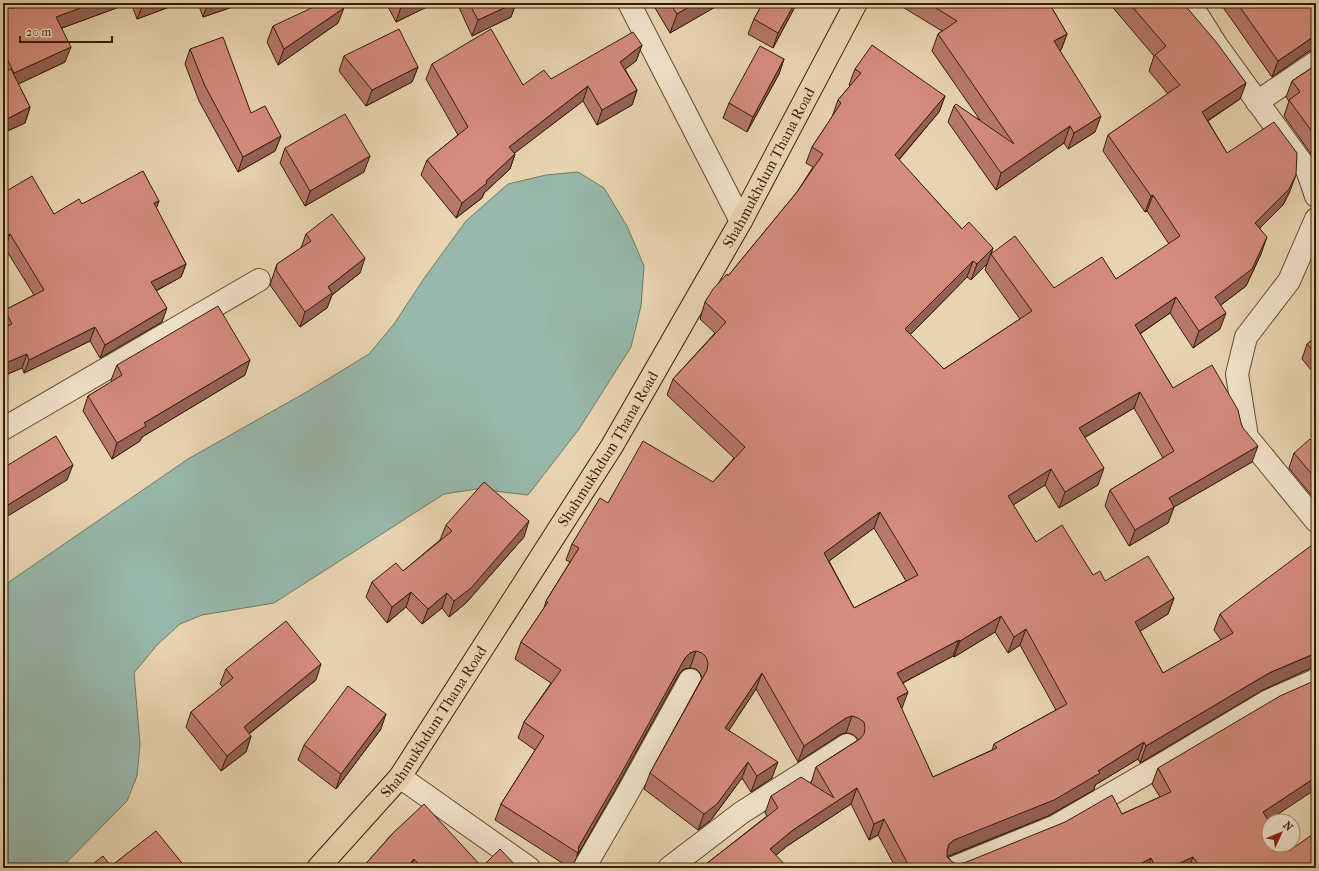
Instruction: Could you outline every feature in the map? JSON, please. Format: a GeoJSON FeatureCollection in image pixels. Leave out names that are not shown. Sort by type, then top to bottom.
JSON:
{"type":"FeatureCollection","features":[{"type":"Feature","properties":{"kind":"main road","name":"Shahmukhdum Thana Road"},"geometry":{"type":"LineString","coordinates":[[318,868],[400,778],[612,446],[740,221],[856,3]]}},
{"type":"Feature","properties":{"kind":"street"},"geometry":{"type":"LineString","coordinates":[[3,12],[22,3]]}},
{"type":"Feature","properties":{"kind":"street"},"geometry":{"type":"LineString","coordinates":[[629,3],[740,221]]}},
{"type":"Feature","properties":{"kind":"street"},"geometry":{"type":"LineString","coordinates":[[1190,3],[1217,46],[1307,170],[1316,193]]}},
{"type":"Feature","properties":{"kind":"street"},"geometry":{"type":"LineString","coordinates":[[1257,102],[1316,62]]}},
{"type":"Feature","properties":{"kind":"street"},"geometry":{"type":"LineString","coordinates":[[1316,219],[1289,281],[1246,337],[1237,374],[1247,437],[1316,521]]}},
{"type":"Feature","properties":{"kind":"street"},"geometry":{"type":"LineString","coordinates":[[3,429],[259,280]]}},
{"type":"Feature","properties":{"kind":"street"},"geometry":{"type":"LineString","coordinates":[[584,868],[690,680]]}},
{"type":"Feature","properties":{"kind":"street"},"geometry":{"type":"LineString","coordinates":[[953,868],[1054,827],[1268,701],[1316,680]]}},
{"type":"Feature","properties":{"kind":"street"},"geometry":{"type":"LineString","coordinates":[[669,868],[741,813],[847,745]]}},
{"type":"Feature","properties":{"kind":"street"},"geometry":{"type":"LineString","coordinates":[[400,778],[529,868]]}},
{"type":"Feature","properties":{"kind":"shaded area"},"geometry":{"type":"Polygon","coordinates":[[[578,172],[604,188],[627,226],[644,266],[641,306],[631,347],[579,429],[528,495],[477,489],[444,494],[274,603],[202,615],[180,624],[157,645],[134,673],[140,744],[137,776],[127,801],[61,868],[3,868],[3,586],[188,459],[310,390],[369,354],[394,324],[425,277],[466,221],[508,184],[546,175],[578,172]]]}},
{"type":"Feature","properties":{"kind":"building"},"geometry":{"type":"Polygon","coordinates":[[[25,3],[94,3],[56,17],[71,47],[14,73],[3,50],[3,9],[14,8],[25,3]]]}},
{"type":"Feature","properties":{"kind":"building"},"geometry":{"type":"Polygon","coordinates":[[[322,3],[341,3],[344,8],[284,49],[273,26],[322,3]]]}},
{"type":"Feature","properties":{"kind":"building"},"geometry":{"type":"Polygon","coordinates":[[[399,3],[410,3],[401,7],[399,3]]]}},
{"type":"Feature","properties":{"kind":"building"},"geometry":{"type":"Polygon","coordinates":[[[469,3],[515,3],[478,20],[469,3]]]}},
{"type":"Feature","properties":{"kind":"building"},"geometry":{"type":"Polygon","coordinates":[[[670,3],[695,3],[677,14],[670,3]]]}},
{"type":"Feature","properties":{"kind":"building"},"geometry":{"type":"Polygon","coordinates":[[[763,3],[795,3],[778,33],[754,19],[763,3]]]}},
{"type":"Feature","properties":{"kind":"building"},"geometry":{"type":"Polygon","coordinates":[[[928,3],[1049,3],[1067,34],[1054,41],[1101,116],[1074,133],[1070,126],[1001,173],[954,106],[956,104],[1014,144],[938,34],[957,21],[928,3]]]}},
{"type":"Feature","properties":{"kind":"building"},"geometry":{"type":"Polygon","coordinates":[[[1129,3],[1183,3],[1217,43],[1246,83],[1202,112],[1227,153],[1274,122],[1297,153],[1296,175],[1289,189],[1255,223],[1267,237],[1252,269],[1215,297],[1226,313],[1199,331],[1176,297],[1135,325],[1173,388],[1212,365],[1238,410],[1243,428],[1258,446],[1169,498],[1174,507],[1135,530],[1110,490],[1174,451],[1140,392],[1079,428],[1104,468],[1065,492],[1051,469],[1008,496],[1036,542],[1062,525],[1093,575],[1100,571],[1105,581],[1148,556],[1174,598],[1135,622],[1163,673],[1233,633],[1220,614],[1316,542],[1316,653],[1269,673],[1146,746],[1144,742],[1098,771],[1100,773],[1054,800],[954,840],[949,844],[947,857],[952,862],[957,864],[964,863],[1065,822],[1112,795],[1122,814],[1171,792],[1158,768],[1280,696],[1316,680],[1316,777],[1264,813],[1261,813],[1261,853],[1301,853],[1301,843],[1316,832],[1316,868],[1201,868],[1193,857],[1169,868],[1156,868],[1151,858],[1133,868],[910,868],[884,819],[874,824],[857,788],[793,830],[770,849],[788,868],[701,868],[778,808],[771,796],[801,777],[834,798],[816,767],[860,739],[864,734],[865,728],[864,722],[852,716],[846,718],[804,746],[762,673],[725,728],[778,762],[757,776],[748,762],[717,804],[704,814],[650,773],[707,670],[708,663],[706,657],[702,653],[696,651],[690,653],[685,658],[579,846],[578,853],[501,804],[544,736],[524,722],[561,670],[521,642],[548,602],[546,601],[579,548],[572,544],[600,498],[608,503],[643,441],[713,482],[745,447],[673,379],[726,322],[705,302],[713,289],[727,274],[728,276],[797,192],[823,154],[812,147],[841,103],[838,100],[861,73],[855,69],[872,45],[945,96],[895,155],[962,229],[969,222],[993,248],[977,264],[973,261],[905,329],[944,369],[1032,311],[991,254],[1015,236],[1054,288],[1102,257],[1116,279],[1180,236],[1153,195],[1151,196],[1108,135],[1180,85],[1155,55],[1166,46],[1129,3]],[[880,512],[824,553],[854,608],[918,575],[880,512]],[[1001,616],[960,641],[959,640],[897,673],[908,692],[897,698],[933,777],[997,748],[994,744],[1067,704],[1026,629],[1014,637],[1001,616]]]}},
{"type":"Feature","properties":{"kind":"building"},"geometry":{"type":"Polygon","coordinates":[[[1237,3],[1316,3],[1316,35],[1278,61],[1237,3]]]}},
{"type":"Feature","properties":{"kind":"building"},"geometry":{"type":"Polygon","coordinates":[[[399,29],[418,67],[372,90],[344,56],[399,29]]]}},
{"type":"Feature","properties":{"kind":"building"},"geometry":{"type":"Polygon","coordinates":[[[491,29],[523,85],[544,70],[551,79],[633,32],[642,45],[620,62],[637,90],[602,110],[588,86],[509,147],[515,154],[486,181],[487,183],[462,203],[427,160],[468,127],[432,64],[491,29]]]}},
{"type":"Feature","properties":{"kind":"building"},"geometry":{"type":"Polygon","coordinates":[[[223,37],[251,113],[265,106],[281,136],[243,157],[205,86],[190,49],[223,37]]]}},
{"type":"Feature","properties":{"kind":"building"},"geometry":{"type":"Polygon","coordinates":[[[760,46],[784,59],[753,117],[729,103],[760,46]]]}},
{"type":"Feature","properties":{"kind":"building"},"geometry":{"type":"Polygon","coordinates":[[[1316,65],[1316,137],[1289,100],[1300,92],[1292,81],[1316,65]]]}},
{"type":"Feature","properties":{"kind":"building"},"geometry":{"type":"Polygon","coordinates":[[[11,69],[30,107],[3,121],[3,73],[11,69]]]}},
{"type":"Feature","properties":{"kind":"building"},"geometry":{"type":"Polygon","coordinates":[[[345,114],[370,156],[310,191],[285,148],[345,114]]]}},
{"type":"Feature","properties":{"kind":"building"},"geometry":{"type":"Polygon","coordinates":[[[143,171],[159,201],[154,203],[186,264],[151,282],[167,308],[105,345],[95,327],[29,360],[27,354],[3,364],[3,328],[12,324],[5,310],[44,290],[10,234],[3,238],[3,193],[32,176],[54,214],[79,199],[82,204],[143,171]]]}},
{"type":"Feature","properties":{"kind":"building"},"geometry":{"type":"Polygon","coordinates":[[[332,214],[365,258],[328,287],[332,293],[305,312],[276,270],[277,264],[311,241],[306,234],[332,214]]]}},
{"type":"Feature","properties":{"kind":"building"},"geometry":{"type":"Polygon","coordinates":[[[218,306],[250,360],[144,423],[146,426],[117,443],[88,396],[122,375],[117,365],[218,306]]]}},
{"type":"Feature","properties":{"kind":"building"},"geometry":{"type":"Polygon","coordinates":[[[1316,337],[1316,354],[1307,344],[1316,337]]]}},
{"type":"Feature","properties":{"kind":"building"},"geometry":{"type":"Polygon","coordinates":[[[56,436],[73,465],[3,508],[3,468],[56,436]]]}},
{"type":"Feature","properties":{"kind":"building"},"geometry":{"type":"Polygon","coordinates":[[[1310,439],[1316,446],[1316,479],[1294,453],[1310,439]]]}},
{"type":"Feature","properties":{"kind":"building"},"geometry":{"type":"Polygon","coordinates":[[[484,482],[529,521],[471,588],[454,601],[447,593],[428,609],[411,592],[392,607],[372,582],[396,563],[403,571],[452,531],[446,525],[484,482]]]}},
{"type":"Feature","properties":{"kind":"building"},"geometry":{"type":"Polygon","coordinates":[[[286,621],[321,664],[244,727],[251,736],[227,756],[191,712],[233,678],[226,669],[286,621]]]}},
{"type":"Feature","properties":{"kind":"building"},"geometry":{"type":"Polygon","coordinates":[[[348,686],[386,714],[341,774],[304,745],[348,686]]]}},
{"type":"Feature","properties":{"kind":"building"},"geometry":{"type":"Polygon","coordinates":[[[424,804],[482,867],[500,849],[518,868],[422,868],[414,859],[406,868],[362,868],[393,833],[424,804]]]}},
{"type":"Feature","properties":{"kind":"building"},"geometry":{"type":"Polygon","coordinates":[[[156,831],[186,868],[88,868],[103,856],[111,866],[156,831]]]}}]}
